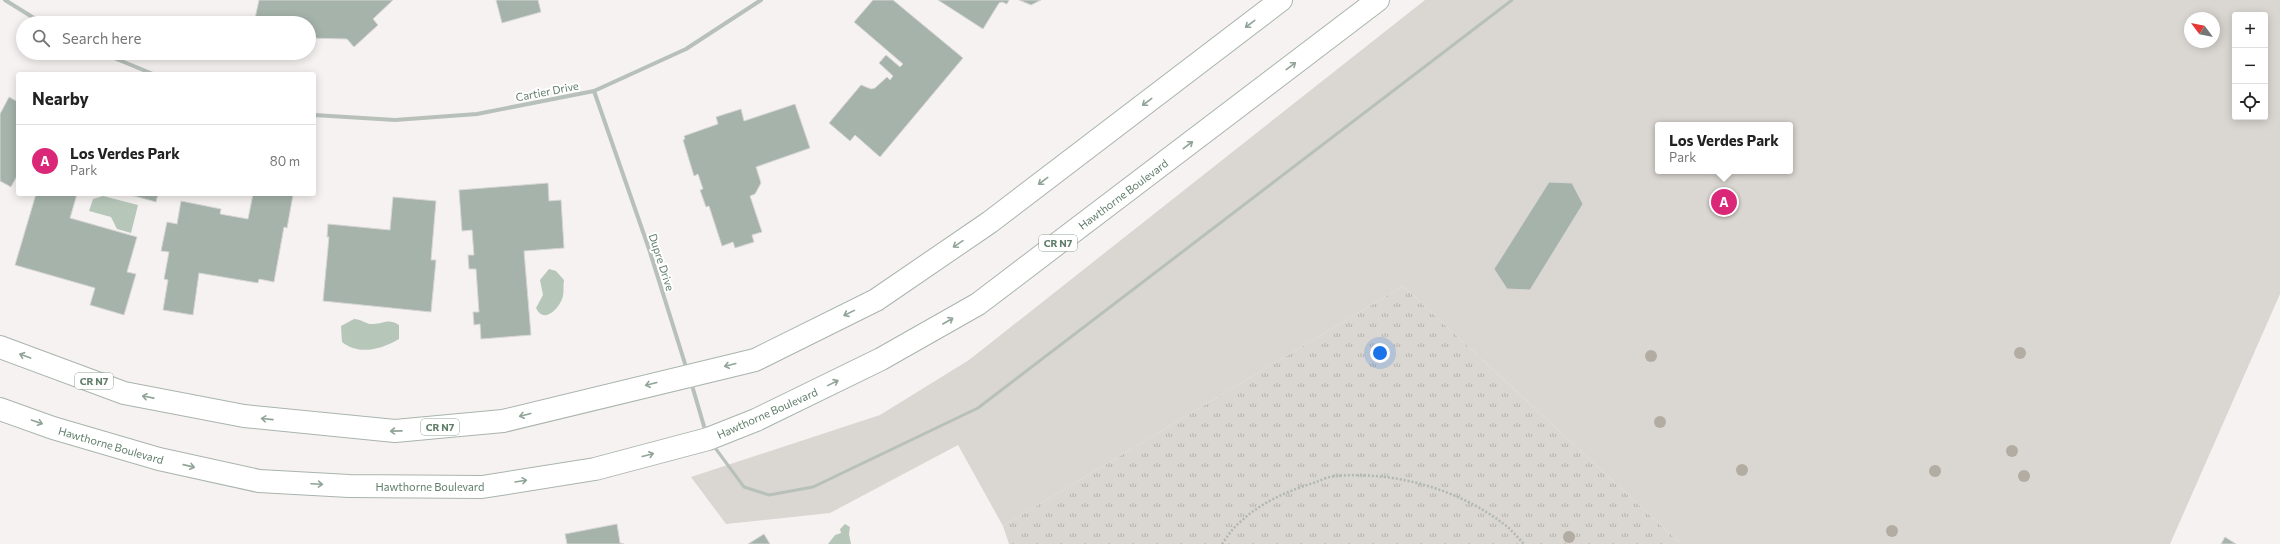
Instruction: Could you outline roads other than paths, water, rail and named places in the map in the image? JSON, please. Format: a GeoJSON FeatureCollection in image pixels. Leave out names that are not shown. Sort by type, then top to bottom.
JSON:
{"type":"FeatureCollection","features":[{"type":"Feature","properties":{"kind":"main road","name":"CR N7"},"geometry":{"type":"LineString","coordinates":[[1,350],[124,393],[244,416],[395,431],[503,421],[755,360],[876,300],[990,222],[1281,0]]}},
{"type":"Feature","properties":{"kind":"main road","name":"Hawthorne Boulevard"},"geometry":{"type":"LineString","coordinates":[[0,409],[53,428],[159,459],[259,482],[349,486],[482,487],[595,469],[708,439],[756,420],[881,359],[978,304],[1378,0]]}},
{"type":"Feature","properties":{"kind":"street"},"geometry":{"type":"LineString","coordinates":[[5,0],[31,16]]}},
{"type":"Feature","properties":{"kind":"street","name":"Cartier Drive"},"geometry":{"type":"LineString","coordinates":[[316,115],[395,120],[478,114],[594,91],[686,50],[761,0]]}},
{"type":"Feature","properties":{"kind":"street"},"geometry":{"type":"LineString","coordinates":[[119,60],[148,72]]}},
{"type":"Feature","properties":{"kind":"street","name":"Dupre Drive"},"geometry":{"type":"LineString","coordinates":[[594,91],[649,249],[708,439]]}},
{"type":"Feature","properties":{"kind":"lane"},"geometry":{"type":"LineString","coordinates":[[708,439],[744,487],[769,495],[813,487],[978,408],[1512,0]]}},
{"type":"Feature","properties":{"kind":"place","name":"Los Verdes Park"},"geometry":{"type":"Point","coordinates":[1724,202]}}]}
